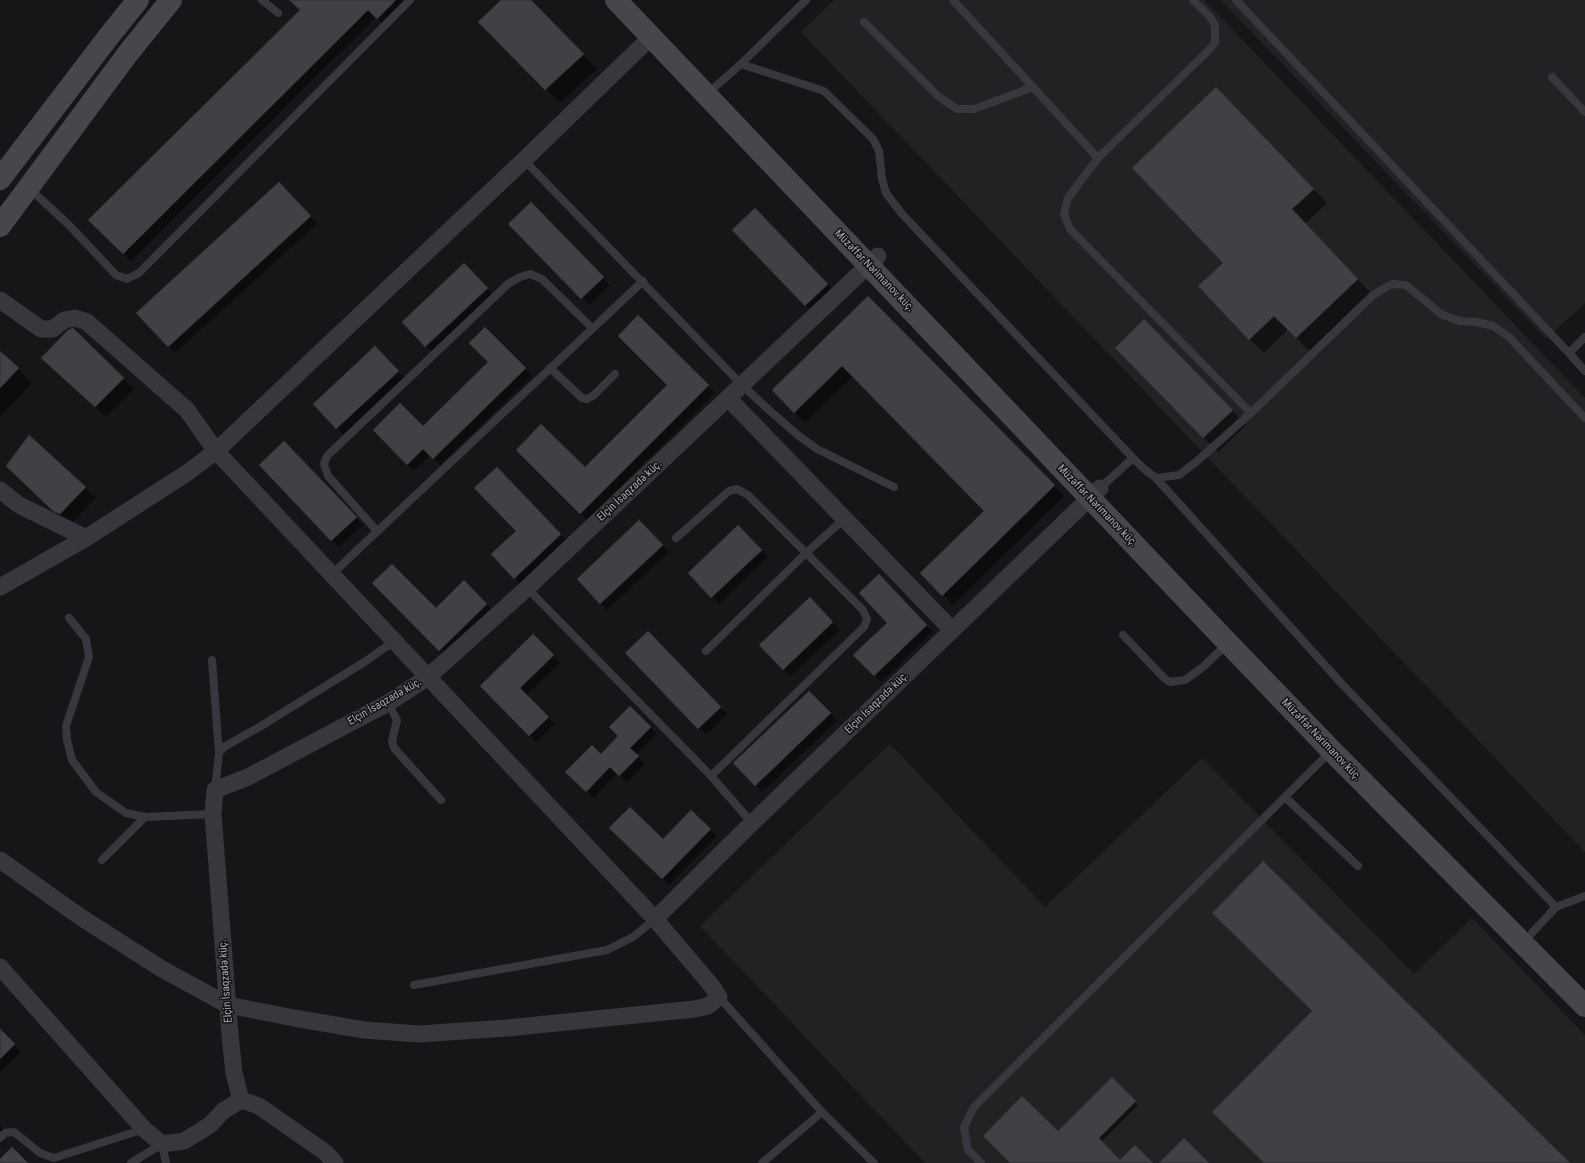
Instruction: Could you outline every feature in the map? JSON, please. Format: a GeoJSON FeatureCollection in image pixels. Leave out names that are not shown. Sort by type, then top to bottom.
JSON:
{"type":"FeatureCollection","features":[{"type":"Feature","properties":{"kind":"main road"},"geometry":{"type":"LineString","coordinates":[[0,179],[108,36],[138,0]]}},
{"type":"Feature","properties":{"kind":"main road"},"geometry":{"type":"LineString","coordinates":[[0,226],[129,52],[171,0]]}},
{"type":"Feature","properties":{"kind":"main road","name":"Müzəffər Nərimanov küç."},"geometry":{"type":"LineString","coordinates":[[616,0],[874,261]]}},
{"type":"Feature","properties":{"kind":"main road"},"geometry":{"type":"LineString","coordinates":[[635,0],[716,86],[874,261],[1094,493],[1236,633],[1585,986]]}},
{"type":"Feature","properties":{"kind":"main road"},"geometry":{"type":"LineString","coordinates":[[108,36],[129,52]]}},
{"type":"Feature","properties":{"kind":"main road","name":"Müzəffər Nərimanov küç."},"geometry":{"type":"LineString","coordinates":[[1094,493],[1228,643],[1332,751],[1585,1006]]}},
{"type":"Feature","properties":{"kind":"street"},"geometry":{"type":"LineString","coordinates":[[0,587],[86,538],[187,473],[216,451],[524,160],[651,37]]}},
{"type":"Feature","properties":{"kind":"street","name":"Elçin İsaqzadə küç."},"geometry":{"type":"LineString","coordinates":[[241,1100],[234,1073],[228,1005],[213,814],[215,790],[248,777],[388,703],[428,677],[527,588],[874,261]]}},
{"type":"Feature","properties":{"kind":"street"},"geometry":{"type":"LineString","coordinates":[[0,300],[41,329],[53,329],[64,320],[75,318],[87,322],[187,410],[216,451],[655,919],[711,985],[719,997],[708,1006],[695,1009],[507,1028],[419,1034],[364,1030],[228,1005],[162,969],[82,918],[0,860]]}},
{"type":"Feature","properties":{"kind":"street"},"geometry":{"type":"LineString","coordinates":[[728,398],[952,630]]}},
{"type":"Feature","properties":{"kind":"street"},"geometry":{"type":"LineString","coordinates":[[0,490],[19,505],[86,538]]}},
{"type":"Feature","properties":{"kind":"street","name":"Elçin İsaqzadə küç."},"geometry":{"type":"LineString","coordinates":[[655,919],[752,823],[1094,493]]}},
{"type":"Feature","properties":{"kind":"street"},"geometry":{"type":"LineString","coordinates":[[0,967],[144,1130],[162,1144],[184,1141],[210,1125],[223,1111],[241,1100],[258,1106],[326,1153],[335,1163]]}},
{"type":"Feature","properties":{"kind":"lane"},"geometry":{"type":"LineString","coordinates":[[262,0],[278,13]]}},
{"type":"Feature","properties":{"kind":"lane"},"geometry":{"type":"LineString","coordinates":[[28,187],[69,225],[116,275],[127,278],[139,273],[410,0]]}},
{"type":"Feature","properties":{"kind":"lane"},"geometry":{"type":"LineString","coordinates":[[716,86],[741,64],[806,0]]}},
{"type":"Feature","properties":{"kind":"lane"},"geometry":{"type":"LineString","coordinates":[[954,0],[1098,158]]}},
{"type":"Feature","properties":{"kind":"lane"},"geometry":{"type":"LineString","coordinates":[[1194,0],[1210,17],[1215,26],[1215,42],[1210,49],[1098,158],[1068,198],[1064,214],[1070,228],[1251,413]]}},
{"type":"Feature","properties":{"kind":"lane"},"geometry":{"type":"LineString","coordinates":[[1236,0],[1585,371]]}},
{"type":"Feature","properties":{"kind":"lane"},"geometry":{"type":"LineString","coordinates":[[864,22],[939,97],[957,109],[974,109],[1033,87]]}},
{"type":"Feature","properties":{"kind":"lane"},"geometry":{"type":"LineString","coordinates":[[741,64],[824,91],[873,139],[879,151],[882,179],[886,193],[902,214],[1133,458],[1156,478],[1341,683],[1556,907]]}},
{"type":"Feature","properties":{"kind":"lane"},"geometry":{"type":"LineString","coordinates":[[1552,78],[1585,112]]}},
{"type":"Feature","properties":{"kind":"lane"},"geometry":{"type":"LineString","coordinates":[[524,160],[643,281],[742,385],[787,426],[818,449],[894,487]]}},
{"type":"Feature","properties":{"kind":"lane"},"geometry":{"type":"LineString","coordinates":[[377,531],[328,476],[324,464],[327,456],[508,284],[520,277],[530,274],[542,279],[592,328]]}},
{"type":"Feature","properties":{"kind":"lane"},"geometry":{"type":"LineString","coordinates":[[332,574],[643,281]]}},
{"type":"Feature","properties":{"kind":"lane"},"geometry":{"type":"LineString","coordinates":[[1156,478],[1179,475],[1196,462],[1251,413],[1373,294],[1392,284],[1406,285],[1441,314],[1459,321],[1476,322],[1493,326],[1508,336],[1585,418]]}},
{"type":"Feature","properties":{"kind":"lane"},"geometry":{"type":"LineString","coordinates":[[1569,354],[1585,337]]}},
{"type":"Feature","properties":{"kind":"lane"},"geometry":{"type":"LineString","coordinates":[[550,368],[582,398],[586,399],[594,395],[615,374]]}},
{"type":"Feature","properties":{"kind":"lane"},"geometry":{"type":"LineString","coordinates":[[1094,493],[1133,458]]}},
{"type":"Feature","properties":{"kind":"lane"},"geometry":{"type":"LineString","coordinates":[[676,538],[730,491],[737,490],[748,495],[864,610],[866,619],[864,627],[711,776]]}},
{"type":"Feature","properties":{"kind":"lane"},"geometry":{"type":"LineString","coordinates":[[706,651],[806,553],[844,519]]}},
{"type":"Feature","properties":{"kind":"lane"},"geometry":{"type":"LineString","coordinates":[[527,588],[711,776],[752,823]]}},
{"type":"Feature","properties":{"kind":"lane"},"geometry":{"type":"LineString","coordinates":[[69,618],[86,638],[88,656],[66,726],[67,740],[72,760],[96,792],[126,813],[145,817],[213,814]]}},
{"type":"Feature","properties":{"kind":"lane"},"geometry":{"type":"LineString","coordinates":[[1123,635],[1164,678],[1170,682],[1185,680],[1204,667],[1228,643]]}},
{"type":"Feature","properties":{"kind":"lane"},"geometry":{"type":"LineString","coordinates":[[219,753],[229,743],[261,726],[360,665],[394,641]]}},
{"type":"Feature","properties":{"kind":"lane"},"geometry":{"type":"LineString","coordinates":[[212,660],[219,753],[215,790]]}},
{"type":"Feature","properties":{"kind":"lane"},"geometry":{"type":"LineString","coordinates":[[388,703],[397,720],[392,734],[394,748],[441,800]]}},
{"type":"Feature","properties":{"kind":"lane"},"geometry":{"type":"LineString","coordinates":[[981,1163],[968,1150],[964,1127],[974,1107],[1332,751]]}},
{"type":"Feature","properties":{"kind":"lane"},"geometry":{"type":"LineString","coordinates":[[1285,797],[1358,866]]}},
{"type":"Feature","properties":{"kind":"lane"},"geometry":{"type":"LineString","coordinates":[[102,860],[145,817]]}},
{"type":"Feature","properties":{"kind":"lane"},"geometry":{"type":"LineString","coordinates":[[1532,933],[1556,907],[1585,896]]}},
{"type":"Feature","properties":{"kind":"lane"},"geometry":{"type":"LineString","coordinates":[[414,985],[608,950],[633,937],[655,919]]}},
{"type":"Feature","properties":{"kind":"lane"},"geometry":{"type":"LineString","coordinates":[[719,997],[822,1112],[874,1163]]}},
{"type":"Feature","properties":{"kind":"lane"},"geometry":{"type":"LineString","coordinates":[[762,1163],[822,1112]]}},
{"type":"Feature","properties":{"kind":"lane"},"geometry":{"type":"LineString","coordinates":[[0,1138],[5,1133],[14,1132],[40,1153],[54,1158],[144,1130]]}},
{"type":"Feature","properties":{"kind":"lane"},"geometry":{"type":"LineString","coordinates":[[131,1163],[162,1144],[166,1163]]}},
{"type":"Feature","properties":{"kind":"shaded area"},"geometry":{"type":"Polygon","coordinates":[[[834,0],[1204,0],[1585,398],[1585,852],[801,32],[834,0]]]}},
{"type":"Feature","properties":{"kind":"shaded area"},"geometry":{"type":"Polygon","coordinates":[[[1221,0],[1585,0],[1585,303],[1546,339],[1221,0]]]}},
{"type":"Feature","properties":{"kind":"shaded area"},"geometry":{"type":"Polygon","coordinates":[[[890,744],[1045,907],[1202,758],[1414,974],[1472,918],[1585,1035],[1585,1163],[925,1163],[700,926],[890,744]]]}},
{"type":"Feature","properties":{"kind":"building"},"geometry":{"type":"Polygon","coordinates":[[[289,0],[396,0],[377,19],[368,10],[123,254],[88,220],[300,10],[289,0]]]}},
{"type":"Feature","properties":{"kind":"building"},"geometry":{"type":"Polygon","coordinates":[[[501,0],[531,0],[584,54],[545,90],[478,22],[501,0]]]}},
{"type":"Feature","properties":{"kind":"building"},"geometry":{"type":"Polygon","coordinates":[[[1216,87],[1314,189],[1292,209],[1358,279],[1296,338],[1274,316],[1249,340],[1198,286],[1223,263],[1132,168],[1216,87]]]}},
{"type":"Feature","properties":{"kind":"building"},"geometry":{"type":"Polygon","coordinates":[[[279,182],[311,216],[168,347],[136,313],[279,182]]]}},
{"type":"Feature","properties":{"kind":"building"},"geometry":{"type":"Polygon","coordinates":[[[531,202],[604,277],[581,299],[508,224],[531,202]]]}},
{"type":"Feature","properties":{"kind":"building"},"geometry":{"type":"Polygon","coordinates":[[[755,208],[828,284],[805,306],[732,230],[755,208]]]}},
{"type":"Feature","properties":{"kind":"building"},"geometry":{"type":"Polygon","coordinates":[[[464,263],[488,288],[425,347],[402,322],[464,263]]]}},
{"type":"Feature","properties":{"kind":"building"},"geometry":{"type":"Polygon","coordinates":[[[868,296],[1055,485],[942,596],[920,573],[984,511],[842,366],[794,413],[772,390],[868,296]]]}},
{"type":"Feature","properties":{"kind":"building"},"geometry":{"type":"Polygon","coordinates":[[[638,315],[709,385],[580,514],[516,450],[541,424],[585,467],[667,385],[618,336],[638,315]]]}},
{"type":"Feature","properties":{"kind":"building"},"geometry":{"type":"Polygon","coordinates":[[[1144,319],[1233,410],[1203,438],[1115,348],[1144,319]]]}},
{"type":"Feature","properties":{"kind":"building"},"geometry":{"type":"Polygon","coordinates":[[[485,327],[526,368],[433,459],[423,449],[407,465],[373,430],[400,403],[423,426],[488,362],[469,343],[485,327]]]}},
{"type":"Feature","properties":{"kind":"building"},"geometry":{"type":"Polygon","coordinates":[[[73,328],[124,378],[95,407],[41,358],[68,330],[73,328]]]}},
{"type":"Feature","properties":{"kind":"building"},"geometry":{"type":"Polygon","coordinates":[[[375,346],[399,371],[336,429],[313,404],[375,346]]]}},
{"type":"Feature","properties":{"kind":"building"},"geometry":{"type":"Polygon","coordinates":[[[0,351],[19,368],[0,388],[0,351]]]}},
{"type":"Feature","properties":{"kind":"building"},"geometry":{"type":"Polygon","coordinates":[[[29,435],[86,487],[60,514],[53,511],[6,466],[29,435]]]}},
{"type":"Feature","properties":{"kind":"building"},"geometry":{"type":"Polygon","coordinates":[[[284,441],[357,517],[331,541],[259,465],[284,441]]]}},
{"type":"Feature","properties":{"kind":"building"},"geometry":{"type":"Polygon","coordinates":[[[497,467],[561,534],[514,579],[491,554],[516,531],[474,488],[497,467]]]}},
{"type":"Feature","properties":{"kind":"building"},"geometry":{"type":"Polygon","coordinates":[[[639,520],[663,545],[600,604],[577,579],[639,520]]]}},
{"type":"Feature","properties":{"kind":"building"},"geometry":{"type":"Polygon","coordinates":[[[738,525],[762,550],[711,598],[688,573],[738,525]]]}},
{"type":"Feature","properties":{"kind":"building"},"geometry":{"type":"Polygon","coordinates":[[[392,564],[436,608],[464,580],[487,604],[439,651],[372,583],[392,564]]]}},
{"type":"Feature","properties":{"kind":"building"},"geometry":{"type":"Polygon","coordinates":[[[879,574],[927,625],[874,676],[853,655],[887,623],[859,593],[879,574]]]}},
{"type":"Feature","properties":{"kind":"building"},"geometry":{"type":"Polygon","coordinates":[[[810,597],[833,622],[783,670],[759,645],[810,597]]]}},
{"type":"Feature","properties":{"kind":"building"},"geometry":{"type":"Polygon","coordinates":[[[648,631],[721,707],[698,729],[625,653],[648,631]]]}},
{"type":"Feature","properties":{"kind":"building"},"geometry":{"type":"Polygon","coordinates":[[[533,634],[554,655],[520,688],[549,717],[529,736],[480,686],[533,634]]]}},
{"type":"Feature","properties":{"kind":"building"},"geometry":{"type":"Polygon","coordinates":[[[809,691],[831,713],[755,786],[733,763],[809,691]]]}},
{"type":"Feature","properties":{"kind":"building"},"geometry":{"type":"Polygon","coordinates":[[[630,706],[651,727],[630,748],[639,756],[619,776],[610,767],[586,792],[565,772],[592,745],[601,754],[618,736],[609,727],[630,706]]]}},
{"type":"Feature","properties":{"kind":"building"},"geometry":{"type":"Polygon","coordinates":[[[630,807],[663,839],[691,810],[711,829],[662,879],[609,828],[630,807]]]}},
{"type":"Feature","properties":{"kind":"building"},"geometry":{"type":"Polygon","coordinates":[[[1263,861],[1570,1163],[1264,1163],[1212,1112],[1312,1011],[1212,913],[1263,861]]]}},
{"type":"Feature","properties":{"kind":"building"},"geometry":{"type":"Polygon","coordinates":[[[0,1029],[15,1044],[0,1059],[0,1029]]]}},
{"type":"Feature","properties":{"kind":"building"},"geometry":{"type":"Polygon","coordinates":[[[1112,1077],[1136,1101],[1099,1138],[1120,1160],[1135,1145],[1153,1163],[1010,1163],[983,1136],[1022,1096],[1058,1131],[1112,1077]]]}},
{"type":"Feature","properties":{"kind":"building"},"geometry":{"type":"Polygon","coordinates":[[[1184,1138],[1209,1163],[1159,1163],[1184,1138]]]}},
{"type":"Feature","properties":{"kind":"building"},"geometry":{"type":"Polygon","coordinates":[[[12,1147],[28,1163],[0,1163],[0,1159],[12,1147]]]}}]}
